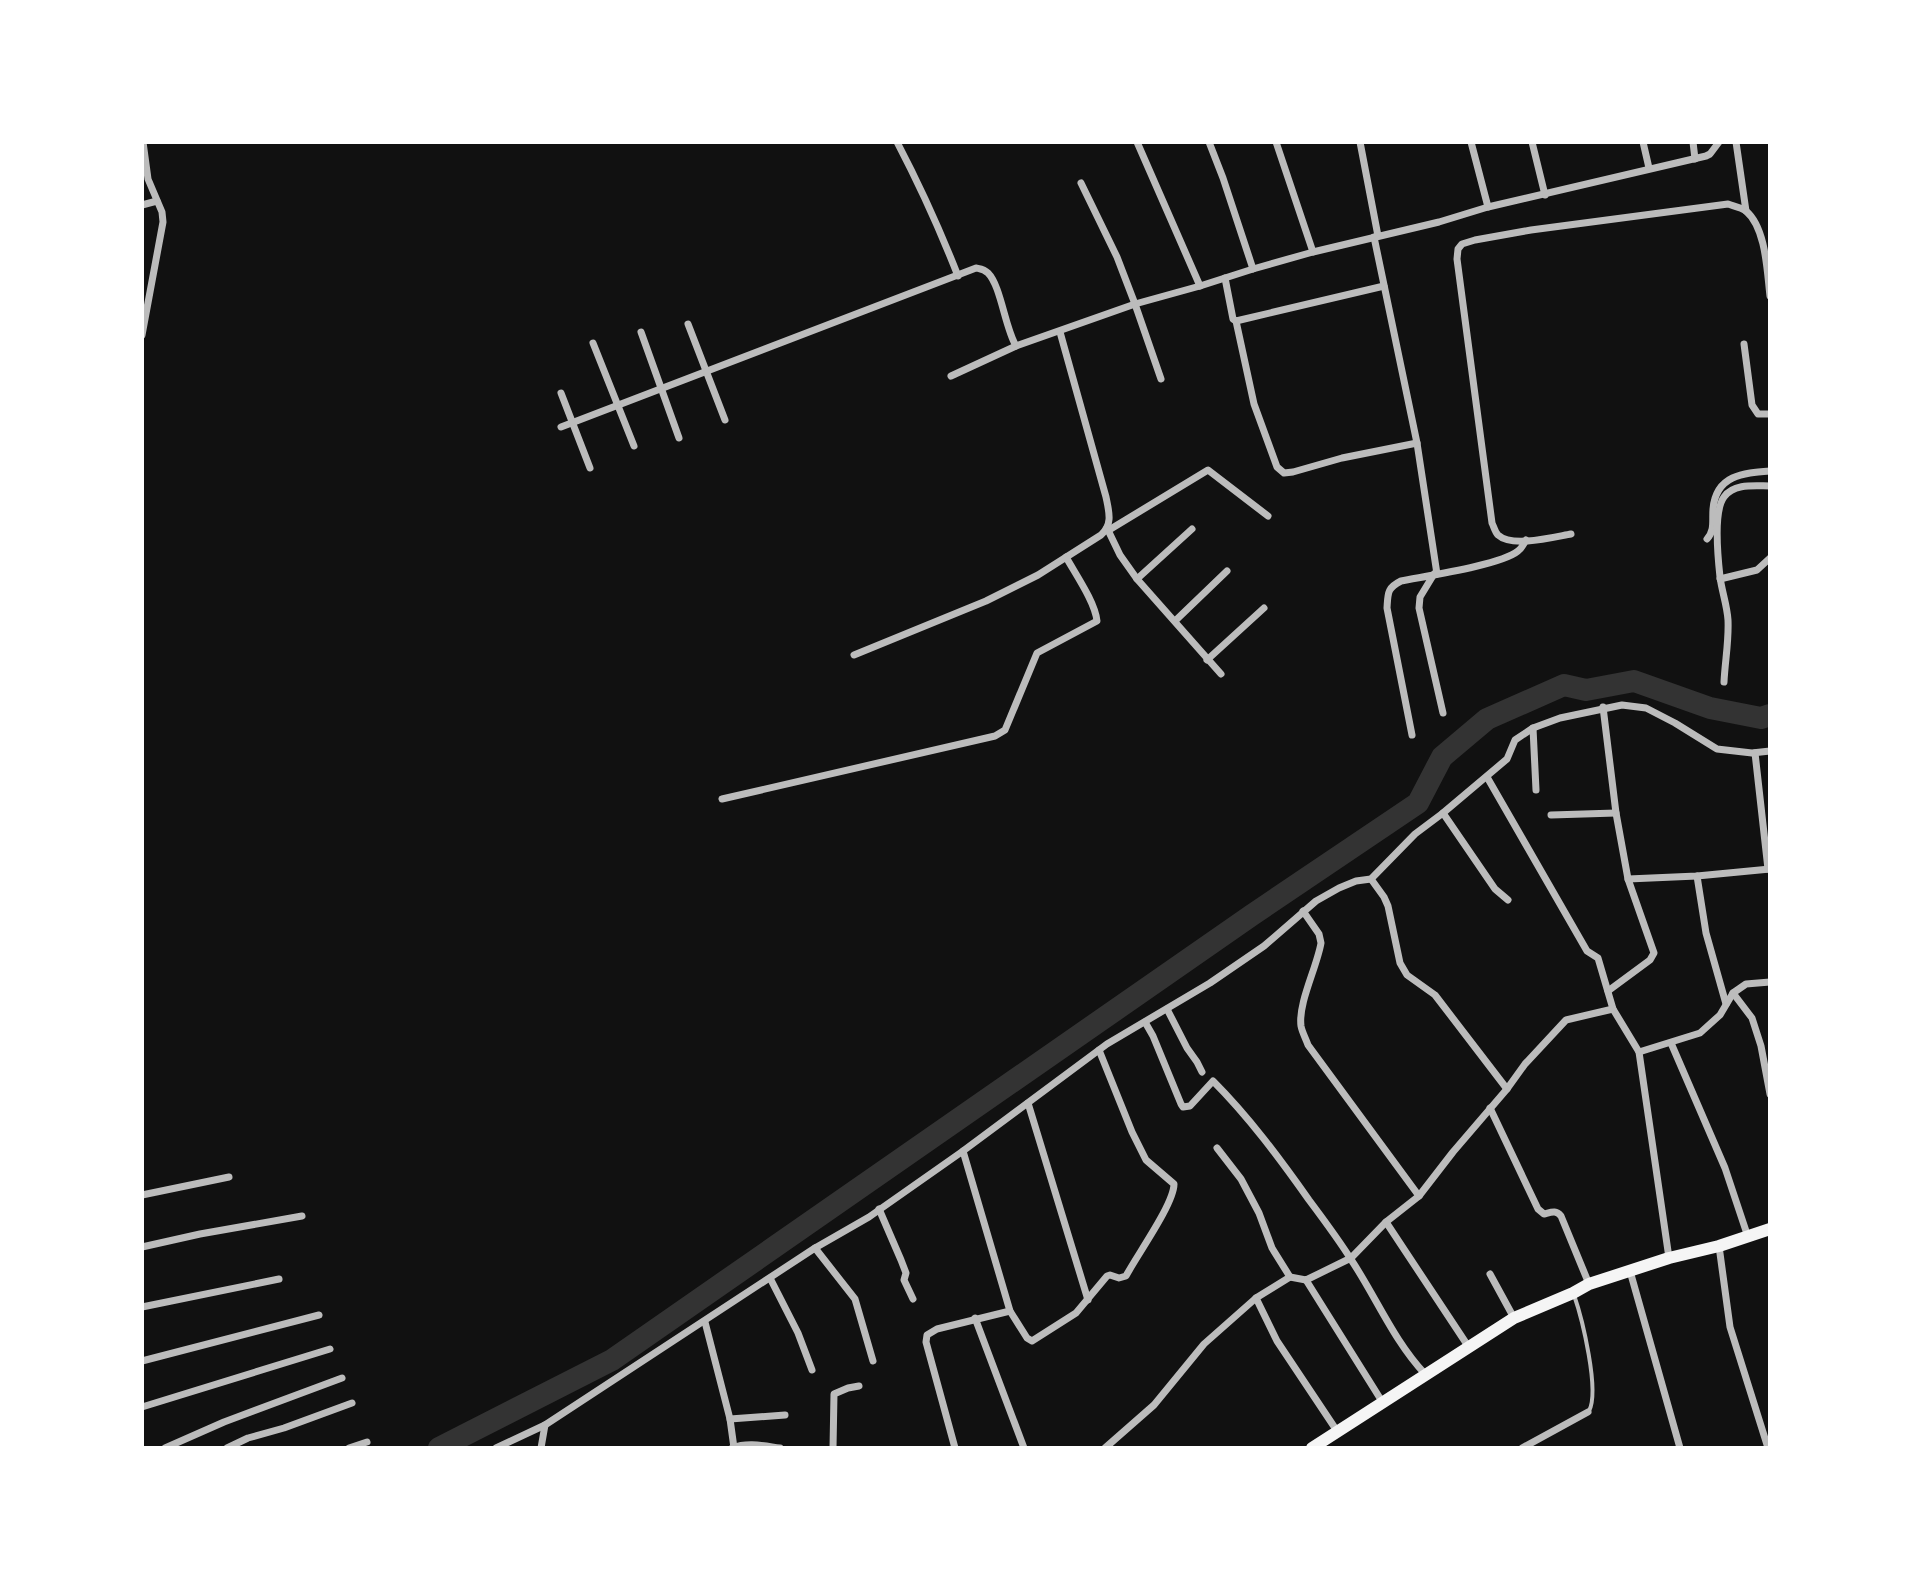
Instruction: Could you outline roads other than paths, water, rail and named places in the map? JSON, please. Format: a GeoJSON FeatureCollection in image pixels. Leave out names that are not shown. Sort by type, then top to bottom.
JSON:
{"type":"FeatureCollection","features":[{"type":"Feature","properties":{"kind":"highway"},"geometry":{"type":"LineString","coordinates":[[1312,1448],[1514,1318],[1589,1284],[1770,1229]]}},
{"type":"Feature","properties":{"kind":"street"},"geometry":{"type":"LineString","coordinates":[[142,335],[163,222],[148,179],[143,142]]}},
{"type":"Feature","properties":{"kind":"street"},"geometry":{"type":"LineString","coordinates":[[897,142],[939,227],[958,276]]}},
{"type":"Feature","properties":{"kind":"street"},"geometry":{"type":"LineString","coordinates":[[1137,142],[1200,286]]}},
{"type":"Feature","properties":{"kind":"street"},"geometry":{"type":"LineString","coordinates":[[1209,142],[1253,269]]}},
{"type":"Feature","properties":{"kind":"street"},"geometry":{"type":"LineString","coordinates":[[1276,142],[1313,252]]}},
{"type":"Feature","properties":{"kind":"street"},"geometry":{"type":"LineString","coordinates":[[1360,142],[1384,286],[1417,443],[1435,574],[1420,597],[1419,608],[1443,713]]}},
{"type":"Feature","properties":{"kind":"street"},"geometry":{"type":"LineString","coordinates":[[1471,142],[1488,207]]}},
{"type":"Feature","properties":{"kind":"street"},"geometry":{"type":"LineString","coordinates":[[1532,142],[1545,195]]}},
{"type":"Feature","properties":{"kind":"street"},"geometry":{"type":"LineString","coordinates":[[1643,142],[1649,168]]}},
{"type":"Feature","properties":{"kind":"street"},"geometry":{"type":"LineString","coordinates":[[1693,142],[1695,159]]}},
{"type":"Feature","properties":{"kind":"street"},"geometry":{"type":"LineString","coordinates":[[951,376],[1016,346],[1135,304],[1313,252],[1695,159],[1710,154],[1719,142]]}},
{"type":"Feature","properties":{"kind":"street"},"geometry":{"type":"LineString","coordinates":[[1736,142],[1746,211],[1762,239],[1770,296]]}},
{"type":"Feature","properties":{"kind":"street"},"geometry":{"type":"LineString","coordinates":[[1081,183],[1117,257],[1161,379]]}},
{"type":"Feature","properties":{"kind":"street"},"geometry":{"type":"LineString","coordinates":[[142,205],[157,201]]}},
{"type":"Feature","properties":{"kind":"street"},"geometry":{"type":"LineString","coordinates":[[1571,534],[1510,541],[1498,535],[1492,523],[1458,249],[1462,244],[1503,235],[1702,207],[1728,204],[1746,211]]}},
{"type":"Feature","properties":{"kind":"street"},"geometry":{"type":"LineString","coordinates":[[561,427],[976,268],[989,274],[1010,337],[1016,346]]}},
{"type":"Feature","properties":{"kind":"street"},"geometry":{"type":"LineString","coordinates":[[1225,278],[1254,404],[1277,467],[1284,473],[1293,472],[1342,458],[1417,443]]}},
{"type":"Feature","properties":{"kind":"street"},"geometry":{"type":"LineString","coordinates":[[1236,321],[1384,286]]}},
{"type":"Feature","properties":{"kind":"street"},"geometry":{"type":"LineString","coordinates":[[688,324],[725,420]]}},
{"type":"Feature","properties":{"kind":"street"},"geometry":{"type":"LineString","coordinates":[[641,332],[679,438]]}},
{"type":"Feature","properties":{"kind":"street"},"geometry":{"type":"LineString","coordinates":[[1060,332],[1106,497],[1108,529],[1120,555],[1137,579],[1221,674]]}},
{"type":"Feature","properties":{"kind":"street"},"geometry":{"type":"LineString","coordinates":[[593,343],[634,446]]}},
{"type":"Feature","properties":{"kind":"street"},"geometry":{"type":"LineString","coordinates":[[1744,344],[1752,405],[1758,414],[1770,414]]}},
{"type":"Feature","properties":{"kind":"street"},"geometry":{"type":"LineString","coordinates":[[561,393],[590,468]]}},
{"type":"Feature","properties":{"kind":"street"},"geometry":{"type":"LineString","coordinates":[[854,655],[967,610],[1024,582],[1208,470],[1268,516]]}},
{"type":"Feature","properties":{"kind":"street"},"geometry":{"type":"LineString","coordinates":[[1707,539],[1713,532],[1716,497],[1725,484],[1740,473],[1770,471]]}},
{"type":"Feature","properties":{"kind":"street"},"geometry":{"type":"LineString","coordinates":[[1724,682],[1728,619],[1720,579],[1719,514],[1724,496],[1733,489],[1770,486]]}},
{"type":"Feature","properties":{"kind":"street"},"geometry":{"type":"LineString","coordinates":[[1137,579],[1192,529]]}},
{"type":"Feature","properties":{"kind":"street"},"geometry":{"type":"LineString","coordinates":[[1412,735],[1387,608],[1392,586],[1401,581],[1509,556],[1521,549],[1526,540]]}},
{"type":"Feature","properties":{"kind":"street"},"geometry":{"type":"LineString","coordinates":[[722,799],[1002,733],[1015,710],[1037,653],[1095,624],[1097,620],[1092,604],[1066,557]]}},
{"type":"Feature","properties":{"kind":"street"},"geometry":{"type":"LineString","coordinates":[[1720,579],[1757,570],[1770,558]]}},
{"type":"Feature","properties":{"kind":"street"},"geometry":{"type":"LineString","coordinates":[[1175,621],[1227,571]]}},
{"type":"Feature","properties":{"kind":"street"},"geometry":{"type":"LineString","coordinates":[[1207,660],[1264,608]]}},
{"type":"Feature","properties":{"kind":"street"},"geometry":{"type":"LineString","coordinates":[[496,1448],[545,1425],[815,1248],[869,1217],[1099,1050],[1210,983],[1264,946],[1303,911],[1339,888],[1371,879],[1415,834],[1507,759],[1515,740],[1533,728],[1560,718],[1622,705],[1646,708],[1717,749],[1755,753],[1770,751]]}},
{"type":"Feature","properties":{"kind":"street"},"geometry":{"type":"LineString","coordinates":[[1603,707],[1628,879],[1654,953],[1650,960],[1608,991]]}},
{"type":"Feature","properties":{"kind":"street"},"geometry":{"type":"LineString","coordinates":[[1533,728],[1536,790]]}},
{"type":"Feature","properties":{"kind":"street"},"geometry":{"type":"LineString","coordinates":[[1628,879],[1769,869],[1755,753]]}},
{"type":"Feature","properties":{"kind":"street"},"geometry":{"type":"LineString","coordinates":[[1487,777],[1587,951],[1598,958],[1613,1009],[1639,1052],[1669,1258]]}},
{"type":"Feature","properties":{"kind":"street"},"geometry":{"type":"LineString","coordinates":[[1443,813],[1495,889],[1508,900]]}},
{"type":"Feature","properties":{"kind":"street"},"geometry":{"type":"LineString","coordinates":[[1551,815],[1616,813]]}},
{"type":"Feature","properties":{"kind":"street"},"geometry":{"type":"LineString","coordinates":[[1697,876],[1706,933],[1726,1004]]}},
{"type":"Feature","properties":{"kind":"street"},"geometry":{"type":"LineString","coordinates":[[1371,879],[1388,906],[1400,963],[1407,975],[1435,995],[1507,1089]]}},
{"type":"Feature","properties":{"kind":"street"},"geometry":{"type":"LineString","coordinates":[[1303,911],[1319,934],[1321,943],[1303,1008],[1301,1025],[1304,1036],[1419,1196]]}},
{"type":"Feature","properties":{"kind":"street"},"geometry":{"type":"LineString","coordinates":[[1639,1052],[1700,1033],[1720,1015],[1733,993],[1746,984],[1770,982]]}},
{"type":"Feature","properties":{"kind":"street"},"geometry":{"type":"LineString","coordinates":[[1733,993],[1752,1018],[1770,1094]]}},
{"type":"Feature","properties":{"kind":"street"},"geometry":{"type":"LineString","coordinates":[[1167,1009],[1202,1072]]}},
{"type":"Feature","properties":{"kind":"street"},"geometry":{"type":"LineString","coordinates":[[1105,1448],[1154,1405],[1204,1344],[1256,1298],[1290,1277],[1306,1280],[1351,1258],[1386,1222],[1419,1196],[1525,1064],[1566,1020],[1613,1009]]}},
{"type":"Feature","properties":{"kind":"street"},"geometry":{"type":"LineString","coordinates":[[1145,1022],[1183,1107],[1190,1106],[1213,1081],[1270,1146],[1351,1258],[1396,1337],[1425,1374]]}},
{"type":"Feature","properties":{"kind":"street"},"geometry":{"type":"LineString","coordinates":[[1671,1043],[1720,1155],[1748,1237]]}},
{"type":"Feature","properties":{"kind":"street"},"geometry":{"type":"LineString","coordinates":[[963,1151],[1010,1311],[1032,1341],[1076,1313],[1107,1276],[1126,1276],[1174,1189],[1174,1184],[1146,1160],[1099,1050]]}},
{"type":"Feature","properties":{"kind":"street"},"geometry":{"type":"LineString","coordinates":[[1028,1103],[1088,1300]]}},
{"type":"Feature","properties":{"kind":"street"},"geometry":{"type":"LineString","coordinates":[[1490,1108],[1538,1209],[1544,1214],[1554,1211],[1561,1216],[1589,1284]]}},
{"type":"Feature","properties":{"kind":"street"},"geometry":{"type":"LineString","coordinates":[[1217,1148],[1241,1179],[1259,1213],[1272,1248],[1290,1277]]}},
{"type":"Feature","properties":{"kind":"street"},"geometry":{"type":"LineString","coordinates":[[142,1195],[229,1177]]}},
{"type":"Feature","properties":{"kind":"street"},"geometry":{"type":"LineString","coordinates":[[879,1209],[906,1273],[904,1280],[913,1299]]}},
{"type":"Feature","properties":{"kind":"street"},"geometry":{"type":"LineString","coordinates":[[142,1247],[302,1216]]}},
{"type":"Feature","properties":{"kind":"street"},"geometry":{"type":"LineString","coordinates":[[1386,1222],[1468,1346]]}},
{"type":"Feature","properties":{"kind":"street"},"geometry":{"type":"LineString","coordinates":[[1719,1246],[1730,1327],[1768,1448]]}},
{"type":"Feature","properties":{"kind":"street"},"geometry":{"type":"LineString","coordinates":[[815,1248],[855,1299],[873,1361]]}},
{"type":"Feature","properties":{"kind":"street"},"geometry":{"type":"LineString","coordinates":[[1630,1271],[1680,1448]]}},
{"type":"Feature","properties":{"kind":"street"},"geometry":{"type":"LineString","coordinates":[[1490,1274],[1514,1318]]}},
{"type":"Feature","properties":{"kind":"street"},"geometry":{"type":"LineString","coordinates":[[770,1278],[798,1333],[812,1370]]}},
{"type":"Feature","properties":{"kind":"street"},"geometry":{"type":"LineString","coordinates":[[142,1307],[279,1279]]}},
{"type":"Feature","properties":{"kind":"street"},"geometry":{"type":"LineString","coordinates":[[1306,1280],[1383,1403]]}},
{"type":"Feature","properties":{"kind":"street"},"geometry":{"type":"LineString","coordinates":[[1256,1298],[1277,1341],[1337,1431]]}},
{"type":"Feature","properties":{"kind":"street"},"geometry":{"type":"LineString","coordinates":[[955,1448],[926,1342],[927,1335],[931,1331],[975,1318],[1010,1311]]}},
{"type":"Feature","properties":{"kind":"street"},"geometry":{"type":"LineString","coordinates":[[142,1361],[319,1315]]}},
{"type":"Feature","properties":{"kind":"street"},"geometry":{"type":"LineString","coordinates":[[975,1318],[1024,1448]]}},
{"type":"Feature","properties":{"kind":"street"},"geometry":{"type":"LineString","coordinates":[[705,1322],[730,1419],[734,1448],[751,1444],[780,1448]]}},
{"type":"Feature","properties":{"kind":"street"},"geometry":{"type":"LineString","coordinates":[[142,1407],[330,1349]]}},
{"type":"Feature","properties":{"kind":"street"},"geometry":{"type":"LineString","coordinates":[[165,1448],[342,1378]]}},
{"type":"Feature","properties":{"kind":"street"},"geometry":{"type":"LineString","coordinates":[[833,1448],[834,1394],[859,1386]]}},
{"type":"Feature","properties":{"kind":"street"},"geometry":{"type":"LineString","coordinates":[[227,1448],[352,1403]]}},
{"type":"Feature","properties":{"kind":"street"},"geometry":{"type":"LineString","coordinates":[[1522,1448],[1588,1412]]}},
{"type":"Feature","properties":{"kind":"street"},"geometry":{"type":"LineString","coordinates":[[730,1419],[785,1415]]}},
{"type":"Feature","properties":{"kind":"street"},"geometry":{"type":"LineString","coordinates":[[541,1448],[545,1425]]}},
{"type":"Feature","properties":{"kind":"street"},"geometry":{"type":"LineString","coordinates":[[349,1448],[367,1442]]}},
{"type":"Feature","properties":{"kind":"lane"},"geometry":{"type":"LineString","coordinates":[[1573,1293],[1587,1344],[1592,1393],[1592,1409],[1588,1412]]}},
{"type":"Feature","properties":{"kind":"waterway"},"geometry":{"type":"LineString","coordinates":[[439,1448],[612,1360],[1418,803],[1442,757],[1487,719],[1564,685],[1586,690],[1634,681],[1710,708],[1761,718],[1770,715]]}}]}
